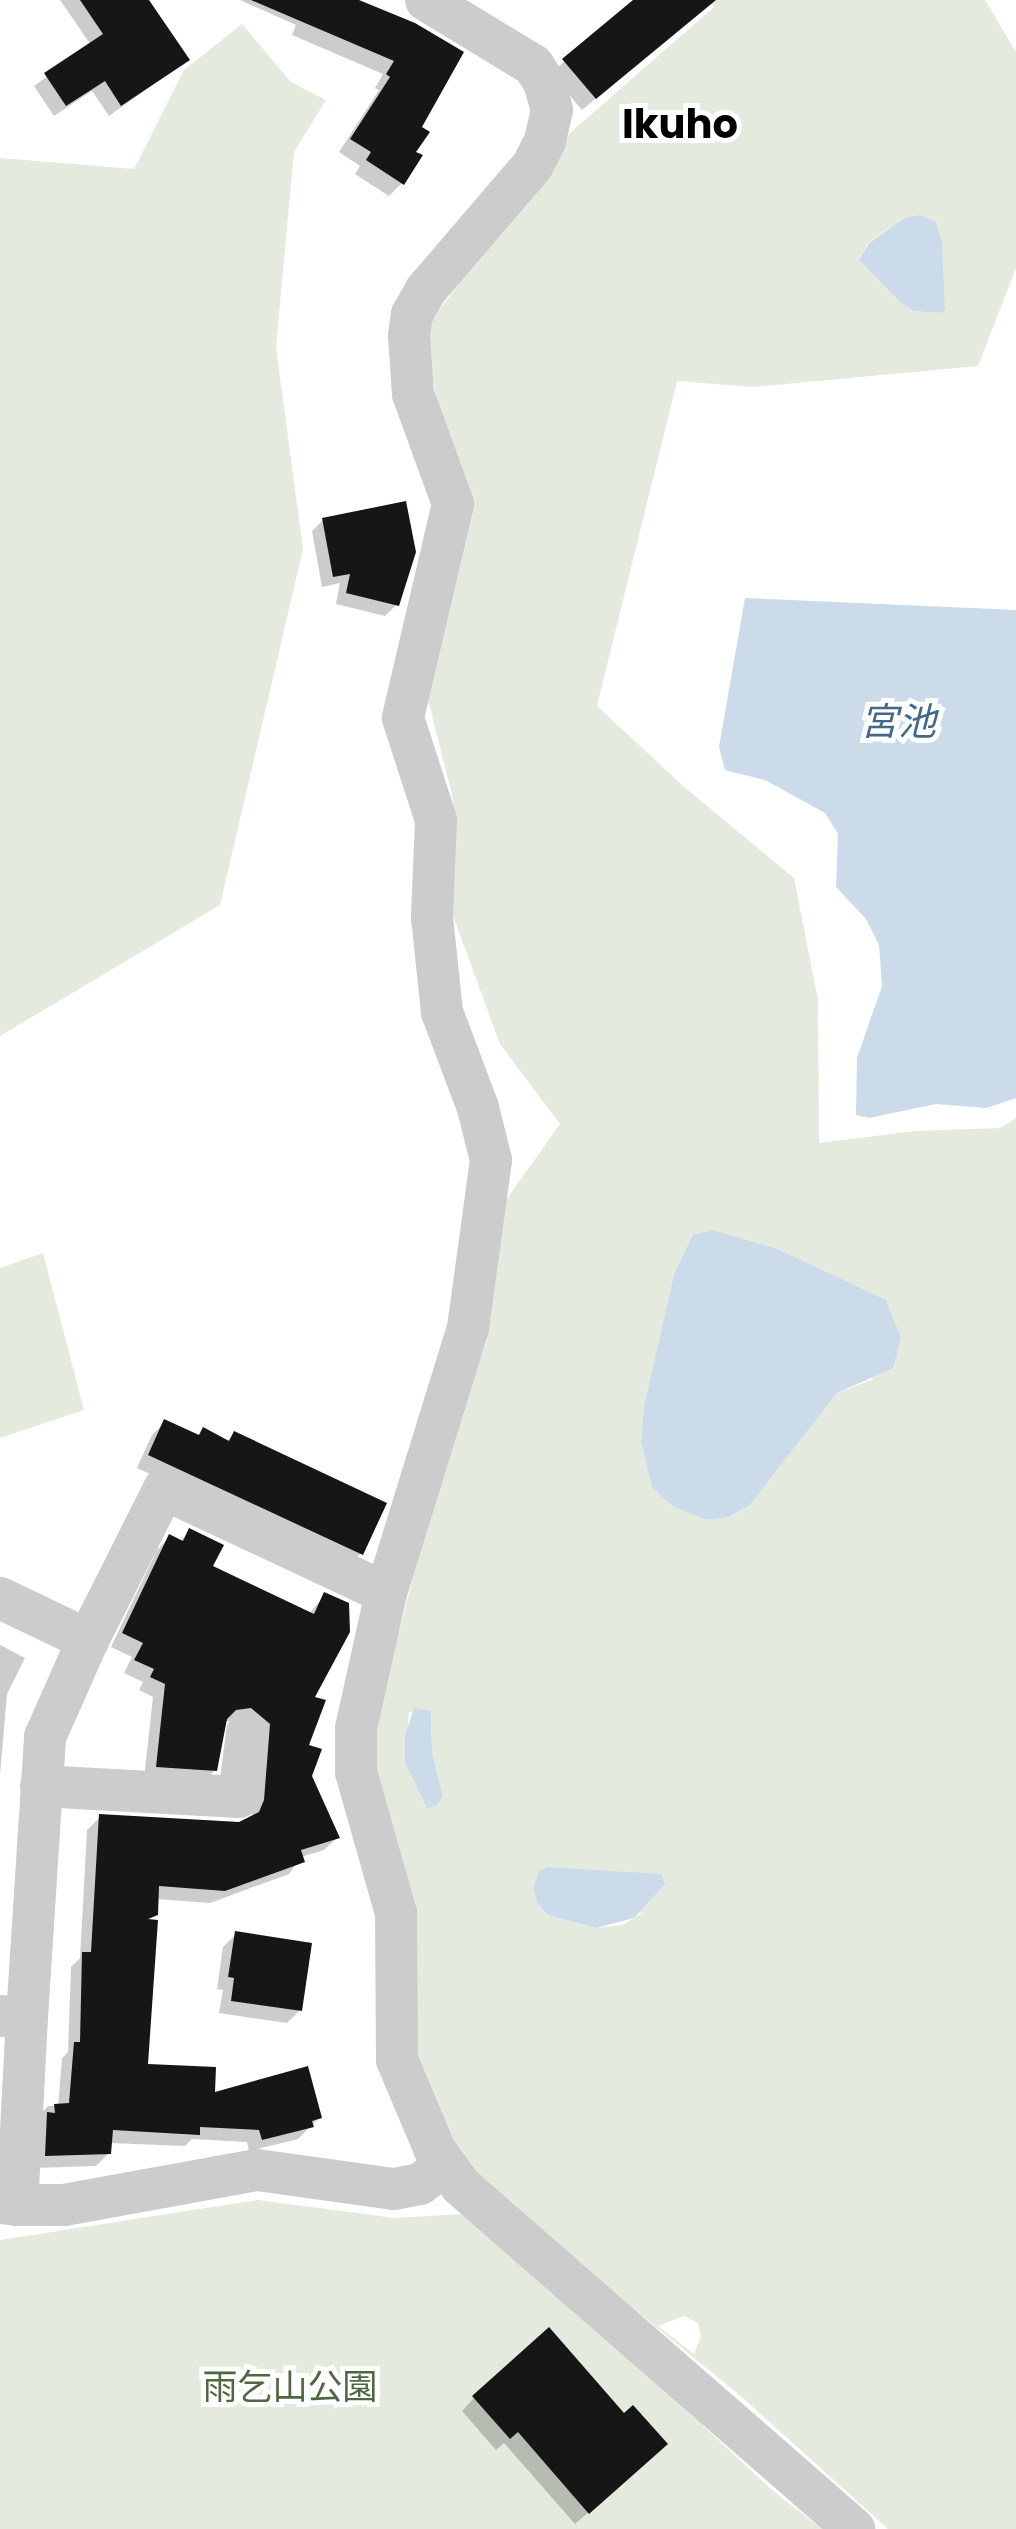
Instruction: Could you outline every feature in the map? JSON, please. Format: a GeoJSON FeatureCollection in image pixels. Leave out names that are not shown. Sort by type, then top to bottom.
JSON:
{"type":"FeatureCollection","features":[{"type":"Feature","properties":{"kind":"street"},"geometry":{"type":"LineString","coordinates":[[434,1],[533,65],[544,82],[552,110],[545,141],[532,165],[426,290],[412,314],[409,336],[413,394],[454,504],[403,718],[436,820],[432,917],[442,1012],[482,1119],[490,1160],[468,1328],[386,1593],[356,1728],[356,1772],[396,1913],[397,2060],[409,2094],[446,2166],[477,2200],[854,2529]]}},
{"type":"Feature","properties":{"kind":"street"},"geometry":{"type":"LineString","coordinates":[[386,1593],[164,1490],[88,1640],[45,1737],[13,2016],[8,2204],[48,2208],[257,2170],[394,2189],[420,2184],[446,2166]]}},
{"type":"Feature","properties":{"kind":"street"},"geometry":{"type":"LineString","coordinates":[[0,1598],[88,1640]]}},
{"type":"Feature","properties":{"kind":"street"},"geometry":{"type":"LineString","coordinates":[[42,1786],[239,1798],[247,1733]]}},
{"type":"Feature","properties":{"kind":"green space"},"geometry":{"type":"Polygon","coordinates":[[[706,0],[985,0],[1016,52],[1016,268],[978,366],[753,387],[677,381],[597,706],[683,786],[794,878],[818,1000],[819,1143],[915,1131],[1000,1128],[1016,1118],[1016,2529],[888,2529],[743,2398],[474,2178],[432,2119],[409,2051],[373,1772],[376,1703],[395,1647],[440,1473],[487,1340],[503,1204],[560,1124],[500,1044],[452,913],[453,799],[426,692],[469,528],[469,492],[438,407],[424,331],[571,132],[714,7],[706,0]],[[903,219],[868,243],[859,260],[900,302],[914,311],[941,313],[942,297],[903,219]],[[674,1274],[644,1406],[641,1442],[652,1488],[675,1507],[707,1520],[729,1517],[750,1505],[837,1393],[874,1379],[674,1274]],[[431,1711],[409,1712],[405,1762],[443,1796],[432,1752],[431,1711]],[[537,1903],[548,1915],[596,1928],[623,1925],[642,1913],[537,1903]],[[684,2316],[658,2326],[694,2354],[701,2336],[698,2323],[684,2316]]]}},
{"type":"Feature","properties":{"kind":"green space"},"geometry":{"type":"Polygon","coordinates":[[[242,24],[291,82],[326,100],[294,152],[276,347],[303,549],[220,905],[0,1036],[0,158],[134,169],[184,70],[242,24]]]}},
{"type":"Feature","properties":{"kind":"green space"},"geometry":{"type":"Polygon","coordinates":[[[43,1253],[84,1410],[0,1438],[0,1268],[43,1253]]]}},
{"type":"Feature","properties":{"kind":"green space","name":"雨乞山公園"},"geometry":{"type":"Polygon","coordinates":[[[258,2200],[395,2218],[461,2214],[524,2259],[772,2490],[822,2529],[0,2529],[0,2240],[258,2200]]]}},
{"type":"Feature","properties":{"kind":"water"},"geometry":{"type":"Polygon","coordinates":[[[919,215],[936,222],[942,242],[945,310],[941,313],[914,311],[900,302],[859,260],[869,243],[903,219],[919,215]]]}},
{"type":"Feature","properties":{"kind":"water","name":"宮池"},"geometry":{"type":"Polygon","coordinates":[[[745,598],[1016,610],[1016,1098],[986,1108],[936,1104],[869,1118],[856,1115],[857,1058],[882,986],[879,945],[866,919],[836,887],[838,834],[825,813],[765,780],[725,770],[719,747],[745,598]]]}},
{"type":"Feature","properties":{"kind":"water"},"geometry":{"type":"Polygon","coordinates":[[[713,1230],[777,1249],[886,1300],[901,1338],[893,1368],[837,1393],[750,1505],[729,1517],[707,1520],[674,1507],[652,1488],[641,1442],[644,1406],[674,1274],[693,1235],[713,1230]]]}},
{"type":"Feature","properties":{"kind":"water"},"geometry":{"type":"Polygon","coordinates":[[[414,1708],[431,1711],[432,1752],[443,1796],[436,1806],[427,1808],[405,1762],[405,1735],[414,1708]]]}},
{"type":"Feature","properties":{"kind":"water"},"geometry":{"type":"Polygon","coordinates":[[[547,1867],[661,1874],[665,1884],[634,1918],[596,1928],[548,1915],[537,1903],[534,1887],[539,1871],[547,1867]]]}},
{"type":"Feature","properties":{"kind":"building"},"geometry":{"type":"Polygon","coordinates":[[[80,0],[149,0],[190,60],[121,106],[105,81],[66,106],[44,73],[103,34],[80,0]]]}},
{"type":"Feature","properties":{"kind":"building"},"geometry":{"type":"Polygon","coordinates":[[[251,0],[359,0],[415,23],[464,52],[422,127],[430,132],[416,152],[423,155],[404,185],[366,160],[371,152],[350,139],[390,77],[386,74],[394,61],[251,0]]]}},
{"type":"Feature","properties":{"kind":"building"},"geometry":{"type":"Polygon","coordinates":[[[633,0],[716,0],[596,99],[562,59],[633,0]]]}},
{"type":"Feature","properties":{"kind":"building"},"geometry":{"type":"Polygon","coordinates":[[[406,501],[416,552],[399,606],[346,593],[350,574],[333,577],[322,518],[406,501]]]}},
{"type":"Feature","properties":{"kind":"building"},"geometry":{"type":"Polygon","coordinates":[[[164,1419],[199,1435],[203,1427],[229,1441],[234,1431],[387,1503],[363,1555],[148,1455],[164,1419]]]}},
{"type":"Feature","properties":{"kind":"building"},"geometry":{"type":"Polygon","coordinates":[[[189,1528],[224,1545],[213,1566],[314,1614],[324,1592],[349,1603],[350,1632],[315,1697],[326,1700],[309,1745],[322,1749],[312,1776],[340,1838],[301,1850],[305,1862],[225,1891],[159,1886],[158,1915],[148,1919],[158,1920],[148,2064],[216,2067],[215,2092],[308,2066],[322,2118],[312,2121],[314,2127],[262,2140],[259,2130],[200,2127],[200,2135],[113,2130],[111,2154],[45,2156],[47,2112],[55,2113],[54,2104],[69,2103],[74,2042],[80,2042],[82,1952],[91,1952],[99,1814],[239,1822],[259,1812],[264,1800],[270,1724],[251,1708],[236,1710],[227,1719],[217,1771],[156,1767],[165,1684],[150,1677],[154,1669],[134,1660],[143,1643],[122,1633],[169,1534],[183,1541],[189,1528]]]}},
{"type":"Feature","properties":{"kind":"building"},"geometry":{"type":"Polygon","coordinates":[[[235,1931],[312,1943],[302,2011],[231,2001],[234,1978],[228,1977],[235,1931]]]}},
{"type":"Feature","properties":{"kind":"building"},"geometry":{"type":"Polygon","coordinates":[[[549,2327],[624,2413],[633,2405],[668,2444],[589,2514],[518,2432],[510,2439],[472,2396],[549,2327]]]}},
{"type":"Feature","properties":{"kind":"district","name":"Ikuho"},"geometry":{"type":"Point","coordinates":[680,124]}}]}
